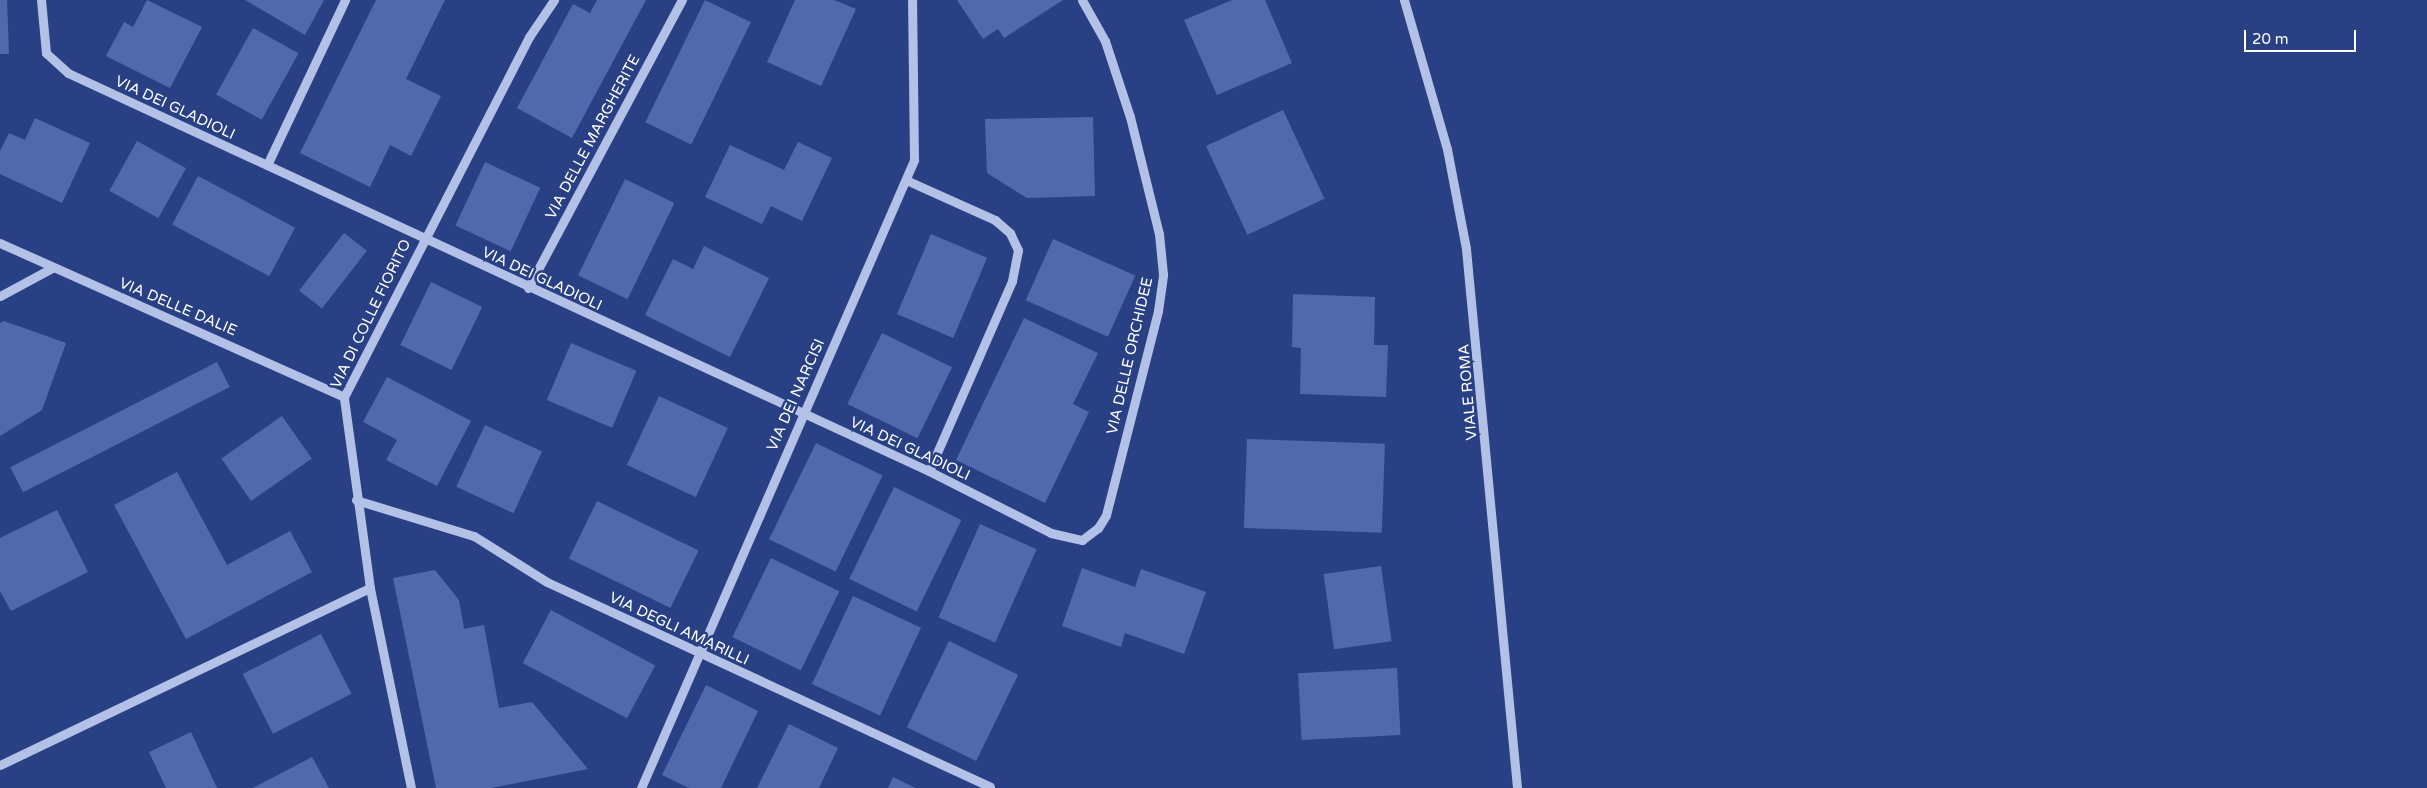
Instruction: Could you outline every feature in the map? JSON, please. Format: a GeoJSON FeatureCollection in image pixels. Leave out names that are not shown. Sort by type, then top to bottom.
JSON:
{"type":"FeatureCollection","features":[{"type":"Feature","properties":{"kind":"street","name":"VIA DEI GLADIOLI"},"geometry":{"type":"LineString","coordinates":[[41,0],[42,38],[46,53],[56,66],[528,288],[929,471],[1051,533],[1082,540]]}},
{"type":"Feature","properties":{"kind":"street"},"geometry":{"type":"LineString","coordinates":[[267,166],[344,0]]}},
{"type":"Feature","properties":{"kind":"street","name":"VIA DI COLLE FIORITO"},"geometry":{"type":"LineString","coordinates":[[411,788],[370,588],[356,500],[344,397],[529,37],[554,0]]}},
{"type":"Feature","properties":{"kind":"street","name":"VIA DELLE MARGHERITE"},"geometry":{"type":"LineString","coordinates":[[528,288],[682,0]]}},
{"type":"Feature","properties":{"kind":"street","name":"VIA DEI NARCISI"},"geometry":{"type":"LineString","coordinates":[[640,788],[697,653],[914,160],[916,140],[912,0]]}},
{"type":"Feature","properties":{"kind":"street","name":"VIA DELLE ORCHIDEE"},"geometry":{"type":"LineString","coordinates":[[1082,0],[1105,41],[1130,117],[1159,234],[1163,274],[1158,311],[1106,515],[1098,528],[1082,540]]}},
{"type":"Feature","properties":{"kind":"street","name":"VIALE ROMA"},"geometry":{"type":"LineString","coordinates":[[1404,0],[1447,149],[1466,249],[1517,788]]}},
{"type":"Feature","properties":{"kind":"street"},"geometry":{"type":"LineString","coordinates":[[906,180],[995,220],[1010,233],[1018,250],[1012,281],[929,471]]}},
{"type":"Feature","properties":{"kind":"street","name":"VIA DELLE DALIE"},"geometry":{"type":"LineString","coordinates":[[0,243],[52,268],[344,397]]}},
{"type":"Feature","properties":{"kind":"street"},"geometry":{"type":"LineString","coordinates":[[0,296],[52,268]]}},
{"type":"Feature","properties":{"kind":"street","name":"VIA DEGLI AMARILLI"},"geometry":{"type":"LineString","coordinates":[[356,500],[474,536],[547,582],[990,787]]}},
{"type":"Feature","properties":{"kind":"street"},"geometry":{"type":"LineString","coordinates":[[0,765],[370,588]]}},
{"type":"Feature","properties":{"kind":"building"},"geometry":{"type":"Polygon","coordinates":[[[0,0],[7,0],[9,54],[0,54],[0,0]]]}},
{"type":"Feature","properties":{"kind":"building"},"geometry":{"type":"Polygon","coordinates":[[[147,0],[202,27],[170,88],[106,56],[124,22],[133,27],[147,0]]]}},
{"type":"Feature","properties":{"kind":"building"},"geometry":{"type":"Polygon","coordinates":[[[245,0],[324,0],[305,35],[245,0]]]}},
{"type":"Feature","properties":{"kind":"building"},"geometry":{"type":"Polygon","coordinates":[[[376,0],[445,0],[406,79],[441,96],[411,156],[390,145],[370,187],[300,153],[376,0]]]}},
{"type":"Feature","properties":{"kind":"building"},"geometry":{"type":"Polygon","coordinates":[[[597,0],[646,0],[572,138],[517,108],[573,4],[590,13],[597,0]]]}},
{"type":"Feature","properties":{"kind":"building"},"geometry":{"type":"Polygon","coordinates":[[[705,0],[751,22],[691,145],[645,122],[705,0]]]}},
{"type":"Feature","properties":{"kind":"building"},"geometry":{"type":"Polygon","coordinates":[[[795,0],[834,0],[856,9],[821,86],[767,62],[795,0]]]}},
{"type":"Feature","properties":{"kind":"building"},"geometry":{"type":"Polygon","coordinates":[[[957,0],[1063,0],[1004,38],[998,29],[983,39],[957,0]]]}},
{"type":"Feature","properties":{"kind":"building"},"geometry":{"type":"Polygon","coordinates":[[[1232,0],[1265,0],[1292,63],[1217,95],[1184,20],[1232,0]]]}},
{"type":"Feature","properties":{"kind":"building"},"geometry":{"type":"Polygon","coordinates":[[[253,28],[298,53],[262,120],[216,94],[253,28]]]}},
{"type":"Feature","properties":{"kind":"building"},"geometry":{"type":"Polygon","coordinates":[[[1283,110],[1324,199],[1247,235],[1206,146],[1283,110]]]}},
{"type":"Feature","properties":{"kind":"building"},"geometry":{"type":"Polygon","coordinates":[[[1093,117],[1095,196],[1027,198],[987,173],[985,119],[1093,117]]]}},
{"type":"Feature","properties":{"kind":"building"},"geometry":{"type":"Polygon","coordinates":[[[35,118],[90,143],[62,203],[0,174],[0,151],[9,133],[25,140],[35,118]]]}},
{"type":"Feature","properties":{"kind":"building"},"geometry":{"type":"Polygon","coordinates":[[[137,141],[186,168],[158,218],[109,191],[137,141]]]}},
{"type":"Feature","properties":{"kind":"building"},"geometry":{"type":"Polygon","coordinates":[[[798,142],[832,158],[802,221],[771,206],[762,224],[705,197],[730,145],[784,170],[798,142]]]}},
{"type":"Feature","properties":{"kind":"building"},"geometry":{"type":"Polygon","coordinates":[[[485,162],[540,188],[511,251],[455,225],[485,162]]]}},
{"type":"Feature","properties":{"kind":"building"},"geometry":{"type":"Polygon","coordinates":[[[198,176],[295,228],[269,276],[172,225],[198,176]]]}},
{"type":"Feature","properties":{"kind":"building"},"geometry":{"type":"Polygon","coordinates":[[[625,179],[674,203],[628,299],[578,275],[625,179]]]}},
{"type":"Feature","properties":{"kind":"building"},"geometry":{"type":"Polygon","coordinates":[[[344,233],[367,251],[322,308],[299,291],[344,233]]]}},
{"type":"Feature","properties":{"kind":"building"},"geometry":{"type":"Polygon","coordinates":[[[931,234],[987,258],[953,338],[897,314],[931,234]]]}},
{"type":"Feature","properties":{"kind":"building"},"geometry":{"type":"Polygon","coordinates":[[[1053,239],[1135,276],[1108,337],[1026,300],[1053,239]]]}},
{"type":"Feature","properties":{"kind":"building"},"geometry":{"type":"Polygon","coordinates":[[[704,246],[769,278],[730,357],[645,315],[673,259],[693,269],[704,246]]]}},
{"type":"Feature","properties":{"kind":"building"},"geometry":{"type":"Polygon","coordinates":[[[431,282],[482,307],[452,370],[400,345],[431,282]]]}},
{"type":"Feature","properties":{"kind":"building"},"geometry":{"type":"Polygon","coordinates":[[[1293,294],[1375,297],[1374,345],[1388,345],[1386,397],[1300,394],[1301,348],[1292,347],[1293,294]]]}},
{"type":"Feature","properties":{"kind":"building"},"geometry":{"type":"Polygon","coordinates":[[[1024,318],[1098,353],[1073,404],[1089,412],[1045,503],[956,460],[1024,318]]]}},
{"type":"Feature","properties":{"kind":"building"},"geometry":{"type":"Polygon","coordinates":[[[4,321],[66,343],[42,410],[0,436],[0,323],[4,321]]]}},
{"type":"Feature","properties":{"kind":"building"},"geometry":{"type":"Polygon","coordinates":[[[882,333],[952,367],[917,438],[847,404],[882,333]]]}},
{"type":"Feature","properties":{"kind":"building"},"geometry":{"type":"Polygon","coordinates":[[[571,343],[636,371],[612,428],[547,400],[571,343]]]}},
{"type":"Feature","properties":{"kind":"building"},"geometry":{"type":"Polygon","coordinates":[[[217,362],[230,387],[23,492],[10,467],[217,362]]]}},
{"type":"Feature","properties":{"kind":"building"},"geometry":{"type":"Polygon","coordinates":[[[387,377],[471,421],[437,486],[386,460],[397,440],[363,422],[387,377]]]}},
{"type":"Feature","properties":{"kind":"building"},"geometry":{"type":"Polygon","coordinates":[[[659,396],[728,428],[696,497],[627,465],[659,396]]]}},
{"type":"Feature","properties":{"kind":"building"},"geometry":{"type":"Polygon","coordinates":[[[282,416],[312,459],[251,501],[221,458],[282,416]]]}},
{"type":"Feature","properties":{"kind":"building"},"geometry":{"type":"Polygon","coordinates":[[[485,425],[542,452],[513,513],[456,487],[485,425]]]}},
{"type":"Feature","properties":{"kind":"building"},"geometry":{"type":"Polygon","coordinates":[[[1247,439],[1385,444],[1382,533],[1244,528],[1247,439]]]}},
{"type":"Feature","properties":{"kind":"building"},"geometry":{"type":"Polygon","coordinates":[[[816,443],[883,475],[836,572],[769,539],[816,443]]]}},
{"type":"Feature","properties":{"kind":"building"},"geometry":{"type":"Polygon","coordinates":[[[177,472],[227,565],[290,531],[312,572],[186,639],[114,505],[177,472]]]}},
{"type":"Feature","properties":{"kind":"building"},"geometry":{"type":"Polygon","coordinates":[[[894,487],[961,520],[917,612],[849,579],[894,487]]]}},
{"type":"Feature","properties":{"kind":"building"},"geometry":{"type":"Polygon","coordinates":[[[597,501],[699,551],[671,608],[569,559],[597,501]]]}},
{"type":"Feature","properties":{"kind":"building"},"geometry":{"type":"Polygon","coordinates":[[[57,510],[88,572],[11,611],[0,591],[0,538],[57,510]]]}},
{"type":"Feature","properties":{"kind":"building"},"geometry":{"type":"Polygon","coordinates":[[[980,524],[1037,549],[995,642],[939,617],[980,524]]]}},
{"type":"Feature","properties":{"kind":"building"},"geometry":{"type":"Polygon","coordinates":[[[771,558],[839,591],[801,670],[732,637],[771,558]]]}},
{"type":"Feature","properties":{"kind":"building"},"geometry":{"type":"Polygon","coordinates":[[[1381,566],[1392,641],[1334,649],[1324,574],[1381,566]]]}},
{"type":"Feature","properties":{"kind":"building"},"geometry":{"type":"Polygon","coordinates":[[[1082,568],[1135,587],[1141,569],[1206,592],[1184,654],[1125,633],[1121,647],[1062,626],[1082,568]]]}},
{"type":"Feature","properties":{"kind":"building"},"geometry":{"type":"Polygon","coordinates":[[[435,570],[459,600],[464,629],[484,625],[499,708],[532,702],[588,769],[491,788],[436,788],[393,578],[435,570]]]}},
{"type":"Feature","properties":{"kind":"building"},"geometry":{"type":"Polygon","coordinates":[[[853,596],[921,628],[880,716],[812,684],[853,596]]]}},
{"type":"Feature","properties":{"kind":"building"},"geometry":{"type":"Polygon","coordinates":[[[551,610],[655,665],[627,718],[523,663],[551,610]]]}},
{"type":"Feature","properties":{"kind":"building"},"geometry":{"type":"Polygon","coordinates":[[[321,634],[351,694],[273,734],[243,674],[321,634]]]}},
{"type":"Feature","properties":{"kind":"building"},"geometry":{"type":"Polygon","coordinates":[[[949,641],[1018,675],[976,761],[907,727],[949,641]]]}},
{"type":"Feature","properties":{"kind":"building"},"geometry":{"type":"Polygon","coordinates":[[[1397,668],[1401,735],[1302,740],[1298,673],[1397,668]]]}},
{"type":"Feature","properties":{"kind":"building"},"geometry":{"type":"Polygon","coordinates":[[[706,685],[758,711],[721,788],[689,788],[662,775],[706,685]]]}},
{"type":"Feature","properties":{"kind":"building"},"geometry":{"type":"Polygon","coordinates":[[[789,724],[838,748],[819,788],[757,788],[789,724]]]}},
{"type":"Feature","properties":{"kind":"building"},"geometry":{"type":"Polygon","coordinates":[[[191,732],[217,788],[166,788],[149,752],[191,732]]]}},
{"type":"Feature","properties":{"kind":"building"},"geometry":{"type":"Polygon","coordinates":[[[312,757],[329,788],[253,788],[312,757]]]}},
{"type":"Feature","properties":{"kind":"building"},"geometry":{"type":"Polygon","coordinates":[[[893,777],[915,788],[888,788],[893,777]]]}}]}
